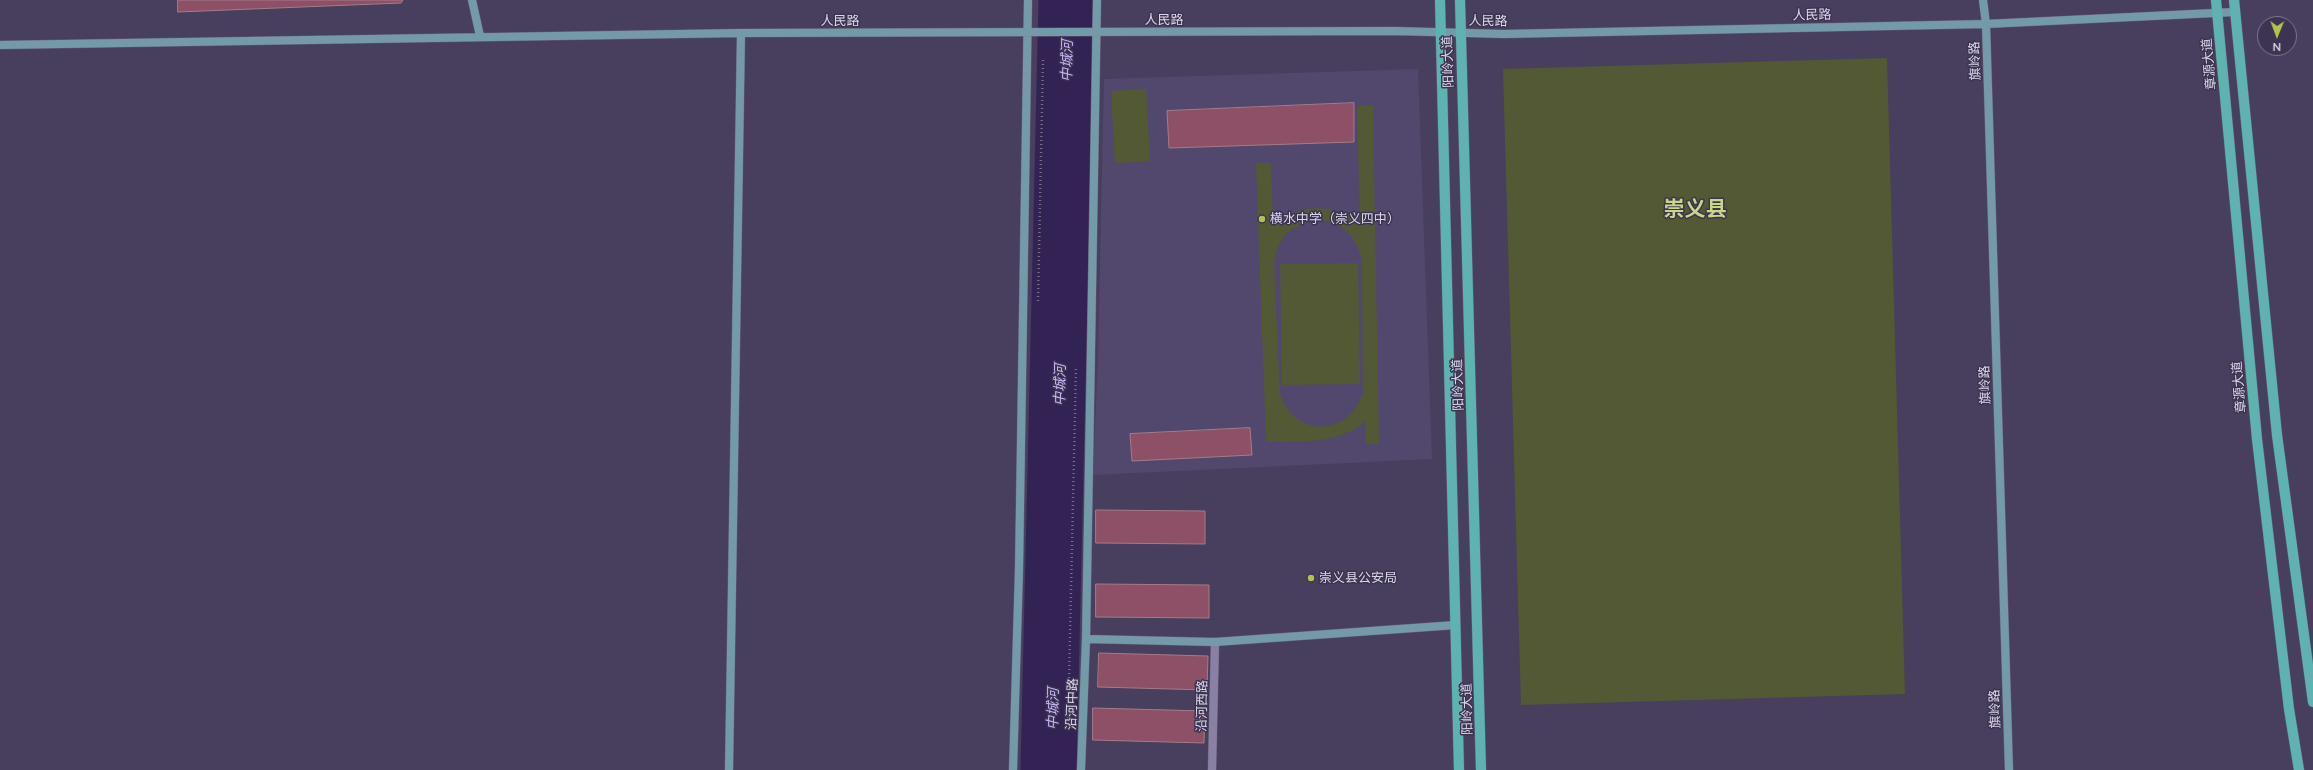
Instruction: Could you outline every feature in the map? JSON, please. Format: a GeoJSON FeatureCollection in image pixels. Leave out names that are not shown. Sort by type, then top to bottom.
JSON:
{"type":"FeatureCollection","features":[{"type":"Feature","properties":{"kind":"main road","name":"阳岭大道"},"geometry":{"type":"LineString","coordinates":[[1440,0],[1459,770]]}},
{"type":"Feature","properties":{"kind":"main road","name":"阳岭大道"},"geometry":{"type":"LineString","coordinates":[[1460,0],[1481,770]]}},
{"type":"Feature","properties":{"kind":"main road","name":"章源大道"},"geometry":{"type":"LineString","coordinates":[[2216,0],[2257,439],[2289,709],[2299,770]]}},
{"type":"Feature","properties":{"kind":"main road"},"geometry":{"type":"LineString","coordinates":[[2234,0],[2277,436],[2313,702]]}},
{"type":"Feature","properties":{"kind":"street"},"geometry":{"type":"LineString","coordinates":[[472,0],[480,36]]}},
{"type":"Feature","properties":{"kind":"street"},"geometry":{"type":"LineString","coordinates":[[1013,770],[1019,569],[1026,32],[1028,0]]}},
{"type":"Feature","properties":{"kind":"street","name":"沿河中路"},"geometry":{"type":"LineString","coordinates":[[1081,770],[1086,639],[1097,0]]}},
{"type":"Feature","properties":{"kind":"street","name":"旗岭路"},"geometry":{"type":"LineString","coordinates":[[1983,0],[1986,24],[2009,770]]}},
{"type":"Feature","properties":{"kind":"street","name":"人民路"},"geometry":{"type":"LineString","coordinates":[[0,45],[480,36],[741,33],[1460,33],[1986,24],[2235,12]]}},
{"type":"Feature","properties":{"kind":"street"},"geometry":{"type":"LineString","coordinates":[[729,770],[741,33]]}},
{"type":"Feature","properties":{"kind":"street"},"geometry":{"type":"LineString","coordinates":[[1086,639],[1215,642],[1456,625]]}},
{"type":"Feature","properties":{"kind":"street","name":"沿河西路"},"geometry":{"type":"LineString","coordinates":[[1212,770],[1215,642]]}},
{"type":"Feature","properties":{"kind":"path"},"geometry":{"type":"LineString","coordinates":[[1068,730],[1076,363]]}},
{"type":"Feature","properties":{"kind":"shaded area","name":"横水中学（崇义四中）"},"geometry":{"type":"Polygon","coordinates":[[[1418,69],[1432,459],[1093,475],[1098,359],[1104,79],[1418,69]]]}},
{"type":"Feature","properties":{"kind":"green space"},"geometry":{"type":"Polygon","coordinates":[[[1887,58],[1905,694],[1521,705],[1503,69],[1887,58]]]}},
{"type":"Feature","properties":{"kind":"green space"},"geometry":{"type":"Polygon","coordinates":[[[1146,89],[1150,161],[1115,163],[1111,91],[1146,89]]]}},
{"type":"Feature","properties":{"kind":"green space"},"geometry":{"type":"Polygon","coordinates":[[[1373,105],[1379,444],[1366,444],[1366,421],[1355,429],[1331,438],[1306,441],[1266,442],[1256,163],[1271,163],[1273,224],[1295,213],[1316,208],[1337,211],[1360,222],[1357,106],[1373,105]],[[1316,220],[1307,222],[1292,229],[1277,248],[1274,266],[1280,395],[1288,409],[1298,419],[1309,425],[1322,427],[1334,424],[1346,418],[1356,407],[1363,393],[1362,262],[1357,245],[1353,238],[1341,227],[1334,223],[1316,220]]]}},
{"type":"Feature","properties":{"kind":"green space"},"geometry":{"type":"Polygon","coordinates":[[[1358,263],[1360,384],[1282,385],[1280,264],[1358,263]]]}},
{"type":"Feature","properties":{"kind":"building"},"geometry":{"type":"Polygon","coordinates":[[[178,0],[403,0],[401,3],[178,12],[178,0]]]}},
{"type":"Feature","properties":{"kind":"building"},"geometry":{"type":"Polygon","coordinates":[[[1354,103],[1354,142],[1169,148],[1167,111],[1354,103]]]}},
{"type":"Feature","properties":{"kind":"building"},"geometry":{"type":"Polygon","coordinates":[[[1250,428],[1252,455],[1132,461],[1130,434],[1250,428]]]}},
{"type":"Feature","properties":{"kind":"building"},"geometry":{"type":"Polygon","coordinates":[[[1096,510],[1205,511],[1205,544],[1096,543],[1096,510]]]}},
{"type":"Feature","properties":{"kind":"building"},"geometry":{"type":"Polygon","coordinates":[[[1096,584],[1209,585],[1209,618],[1096,617],[1096,584]]]}},
{"type":"Feature","properties":{"kind":"building"},"geometry":{"type":"Polygon","coordinates":[[[1099,653],[1208,656],[1207,690],[1098,687],[1099,653]]]}},
{"type":"Feature","properties":{"kind":"building"},"geometry":{"type":"Polygon","coordinates":[[[1093,708],[1205,711],[1204,743],[1093,740],[1093,708]]]}},
{"type":"Feature","properties":{"kind":"waterway","name":"中城河"},"geometry":{"type":"LineString","coordinates":[[1036,770],[1054,0]]}},
{"type":"Feature","properties":{"kind":"waterway","name":"中城河"},"geometry":{"type":"LineString","coordinates":[[1061,770],[1079,0]]}},
{"type":"Feature","properties":{"kind":"place","name":"横水中学（崇义四中）"},"geometry":{"type":"Point","coordinates":[1262,219]}},
{"type":"Feature","properties":{"kind":"place","name":"崇义县公安局"},"geometry":{"type":"Point","coordinates":[1311,578]}},
{"type":"Feature","properties":{"kind":"district","name":"崇义县"},"geometry":{"type":"Point","coordinates":[1695,209]}}]}
